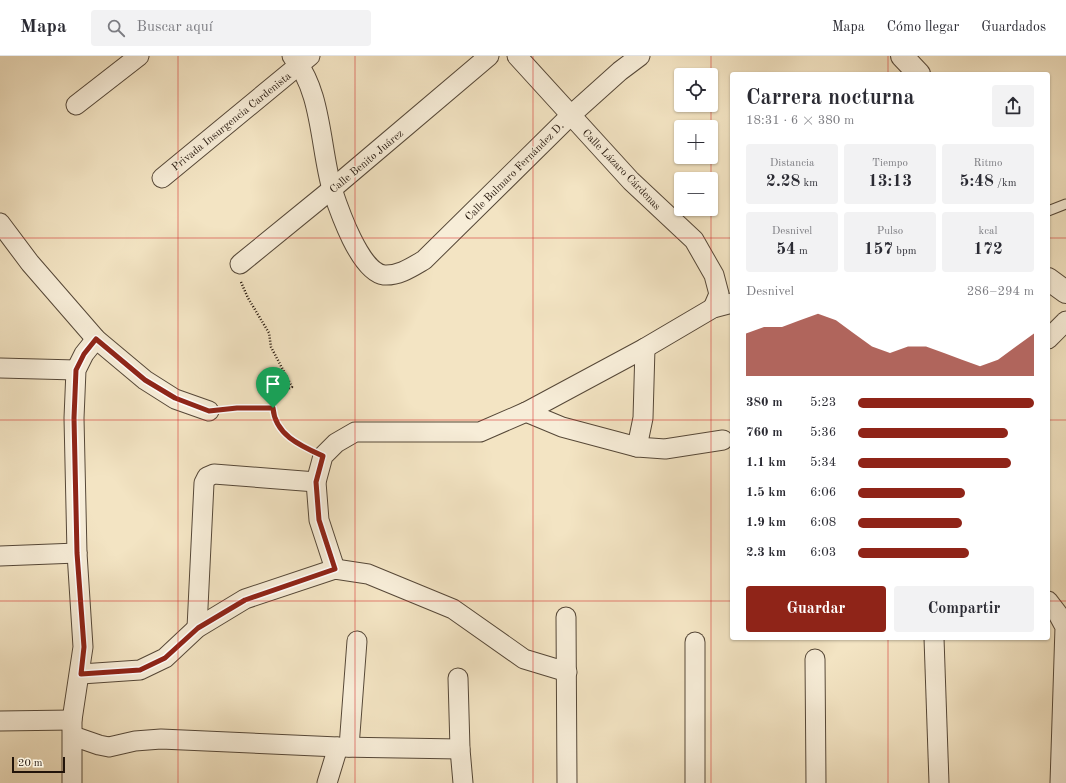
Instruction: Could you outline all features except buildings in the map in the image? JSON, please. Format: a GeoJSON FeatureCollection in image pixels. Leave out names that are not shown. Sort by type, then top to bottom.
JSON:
{"type":"FeatureCollection","features":[{"type":"Feature","properties":{"kind":"street"},"geometry":{"type":"LineString","coordinates":[[76,105],[139,56]]}},
{"type":"Feature","properties":{"kind":"street","name":"Calle Benito Juárez"},"geometry":{"type":"LineString","coordinates":[[240,264],[490,56]]}},
{"type":"Feature","properties":{"kind":"street","name":"Calle Lázaro Cárdenas"},"geometry":{"type":"LineString","coordinates":[[517,56],[631,181],[694,240],[714,275],[719,294],[714,308]]}},
{"type":"Feature","properties":{"kind":"street","name":"Calle Bulmaro Fernández D."},"geometry":{"type":"LineString","coordinates":[[332,189],[354,245],[370,268],[383,275],[399,274],[424,260],[570,115],[620,70],[640,56]]}},
{"type":"Feature","properties":{"kind":"street"},"geometry":{"type":"LineString","coordinates":[[902,56],[917,72]]}},
{"type":"Feature","properties":{"kind":"street"},"geometry":{"type":"LineString","coordinates":[[301,59],[313,97],[332,189]]}},
{"type":"Feature","properties":{"kind":"street","name":"Privada Insurgencia Cardenista"},"geometry":{"type":"LineString","coordinates":[[162,178],[301,59]]}},
{"type":"Feature","properties":{"kind":"street"},"geometry":{"type":"LineString","coordinates":[[0,223],[30,263],[96,339],[145,380],[175,398],[209,411]]}},
{"type":"Feature","properties":{"kind":"street"},"geometry":{"type":"LineString","coordinates":[[1050,280],[1066,292]]}},
{"type":"Feature","properties":{"kind":"street"},"geometry":{"type":"LineString","coordinates":[[335,569],[319,520],[316,482],[323,456],[336,442],[355,432],[480,432],[526,412],[645,348],[714,308],[730,304]]}},
{"type":"Feature","properties":{"kind":"street"},"geometry":{"type":"LineString","coordinates":[[1050,337],[1066,321]]}},
{"type":"Feature","properties":{"kind":"street"},"geometry":{"type":"LineString","coordinates":[[72,783],[72,728],[84,647],[77,553],[74,418],[76,370],[84,354],[96,339]]}},
{"type":"Feature","properties":{"kind":"street"},"geometry":{"type":"LineString","coordinates":[[637,447],[643,418],[645,348]]}},
{"type":"Feature","properties":{"kind":"street"},"geometry":{"type":"LineString","coordinates":[[0,368],[76,370]]}},
{"type":"Feature","properties":{"kind":"street"},"geometry":{"type":"LineString","coordinates":[[526,412],[562,427],[637,447],[665,449],[723,440]]}},
{"type":"Feature","properties":{"kind":"street"},"geometry":{"type":"LineString","coordinates":[[198,628],[204,483],[207,477],[214,474],[316,482]]}},
{"type":"Feature","properties":{"kind":"street"},"geometry":{"type":"LineString","coordinates":[[0,556],[77,553]]}},
{"type":"Feature","properties":{"kind":"street"},"geometry":{"type":"LineString","coordinates":[[81,674],[140,670],[165,658],[198,628],[245,600],[335,569],[368,574],[453,609],[524,659],[567,672]]}},
{"type":"Feature","properties":{"kind":"street"},"geometry":{"type":"LineString","coordinates":[[1050,604],[1065,627],[1060,783]]}},
{"type":"Feature","properties":{"kind":"street"},"geometry":{"type":"LineString","coordinates":[[566,617],[567,783]]}},
{"type":"Feature","properties":{"kind":"street"},"geometry":{"type":"LineString","coordinates":[[934,640],[939,783]]}},
{"type":"Feature","properties":{"kind":"street"},"geometry":{"type":"LineString","coordinates":[[327,783],[343,747],[357,641]]}},
{"type":"Feature","properties":{"kind":"street"},"geometry":{"type":"LineString","coordinates":[[695,642],[696,783]]}},
{"type":"Feature","properties":{"kind":"street"},"geometry":{"type":"LineString","coordinates":[[815,659],[816,783]]}},
{"type":"Feature","properties":{"kind":"street"},"geometry":{"type":"LineString","coordinates":[[458,678],[460,749],[463,783]]}},
{"type":"Feature","properties":{"kind":"street"},"geometry":{"type":"LineString","coordinates":[[0,721],[72,728],[98,745],[109,747],[135,741],[161,738],[343,747],[460,749]]}},
{"type":"Feature","properties":{"kind":"lane"},"geometry":{"type":"LineString","coordinates":[[1050,210],[1066,204]]}},
{"type":"Feature","properties":{"kind":"path"},"geometry":{"type":"LineString","coordinates":[[240,264],[239,276],[245,290],[269,332],[271,347],[292,387],[275,395],[273,408],[274,416],[282,432],[297,445],[323,456]]}},
{"type":"Feature","properties":{"kind":"path"},"geometry":{"type":"LineString","coordinates":[[209,411],[237,408],[273,408]]}},
{"type":"Feature","properties":{"kind":"route"},"geometry":{"type":"LineString","coordinates":[[96,339],[145,380],[175,398],[209,411],[237,408],[273,408],[274,416],[282,432],[297,445],[323,456],[316,482],[319,520],[335,569],[245,600],[198,628],[165,658],[140,670],[81,674],[84,647],[77,553],[74,418],[76,370],[84,354],[96,339]]}}]}
